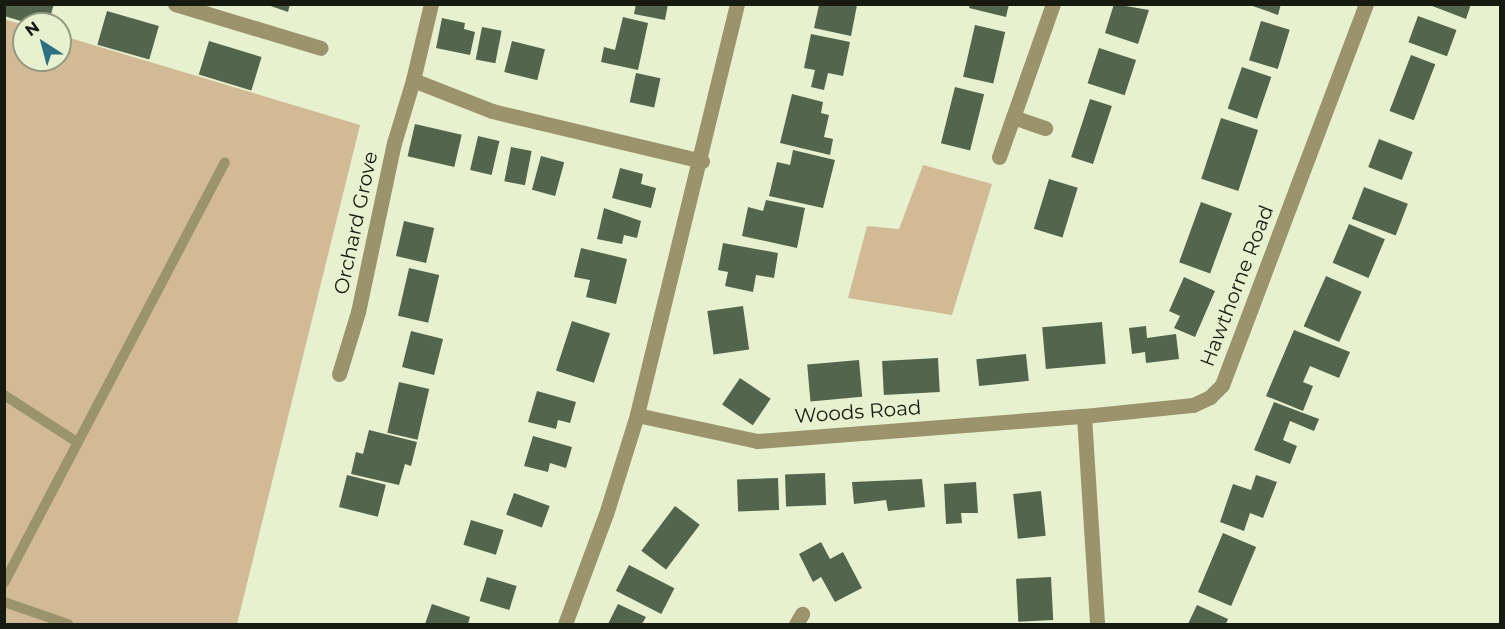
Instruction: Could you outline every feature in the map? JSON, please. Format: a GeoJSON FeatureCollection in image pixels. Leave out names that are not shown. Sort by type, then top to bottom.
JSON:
{"type":"FeatureCollection","features":[{"type":"Feature","properties":{"kind":"street"},"geometry":{"type":"LineString","coordinates":[[175,4],[321,48]]}},
{"type":"Feature","properties":{"kind":"street","name":"Orchard Grove"},"geometry":{"type":"LineString","coordinates":[[339,374],[358,312],[392,153],[414,80],[431,4]]}},
{"type":"Feature","properties":{"kind":"street"},"geometry":{"type":"LineString","coordinates":[[565,624],[606,514],[637,415],[702,161],[737,4]]}},
{"type":"Feature","properties":{"kind":"street"},"geometry":{"type":"LineString","coordinates":[[999,157],[1053,4]]}},
{"type":"Feature","properties":{"kind":"street","name":"Hawthorne Road"},"geometry":{"type":"LineString","coordinates":[[1084,416],[1193,405],[1210,398],[1222,385],[1366,4]]}},
{"type":"Feature","properties":{"kind":"street"},"geometry":{"type":"LineString","coordinates":[[414,80],[492,111],[702,161]]}},
{"type":"Feature","properties":{"kind":"street"},"geometry":{"type":"LineString","coordinates":[[1013,117],[1045,128]]}},
{"type":"Feature","properties":{"kind":"street","name":"Woods Road"},"geometry":{"type":"LineString","coordinates":[[637,415],[757,441],[1084,416]]}},
{"type":"Feature","properties":{"kind":"street"},"geometry":{"type":"LineString","coordinates":[[1084,416],[1097,624]]}},
{"type":"Feature","properties":{"kind":"lane"},"geometry":{"type":"LineString","coordinates":[[4,583],[225,162]]}},
{"type":"Feature","properties":{"kind":"lane"},"geometry":{"type":"LineString","coordinates":[[4,395],[77,442]]}},
{"type":"Feature","properties":{"kind":"lane"},"geometry":{"type":"LineString","coordinates":[[4,602],[68,624]]}},
{"type":"Feature","properties":{"kind":"shaded area"},"geometry":{"type":"Polygon","coordinates":[[[4,19],[12,21],[12,72],[72,72],[72,39],[360,125],[237,624],[5,624],[4,19]]]}},
{"type":"Feature","properties":{"kind":"shaded area"},"geometry":{"type":"Polygon","coordinates":[[[923,165],[992,184],[952,315],[848,298],[867,226],[899,229],[923,165]]]}},
{"type":"Feature","properties":{"kind":"building"},"geometry":{"type":"Polygon","coordinates":[[[4,4],[54,4],[52,12],[12,12],[12,18],[4,16],[4,4]]]}},
{"type":"Feature","properties":{"kind":"building"},"geometry":{"type":"Polygon","coordinates":[[[265,4],[290,4],[288,12],[265,4]]]}},
{"type":"Feature","properties":{"kind":"building"},"geometry":{"type":"Polygon","coordinates":[[[636,4],[668,4],[665,20],[634,14],[636,4]]]}},
{"type":"Feature","properties":{"kind":"building"},"geometry":{"type":"Polygon","coordinates":[[[970,4],[1009,4],[1006,17],[969,8],[970,4]]]}},
{"type":"Feature","properties":{"kind":"building"},"geometry":{"type":"Polygon","coordinates":[[[1114,4],[1149,10],[1138,44],[1105,33],[1114,4]]]}},
{"type":"Feature","properties":{"kind":"building"},"geometry":{"type":"Polygon","coordinates":[[[1247,4],[1281,4],[1278,15],[1247,4]]]}},
{"type":"Feature","properties":{"kind":"building"},"geometry":{"type":"Polygon","coordinates":[[[1427,4],[1471,4],[1466,19],[1427,4]]]}},
{"type":"Feature","properties":{"kind":"building"},"geometry":{"type":"Polygon","coordinates":[[[819,5],[857,5],[851,36],[814,28],[819,5]]]}},
{"type":"Feature","properties":{"kind":"building"},"geometry":{"type":"Polygon","coordinates":[[[107,11],[159,26],[149,60],[97,45],[107,11]]]}},
{"type":"Feature","properties":{"kind":"building"},"geometry":{"type":"Polygon","coordinates":[[[1418,16],[1457,30],[1447,56],[1408,42],[1418,16]]]}},
{"type":"Feature","properties":{"kind":"building"},"geometry":{"type":"Polygon","coordinates":[[[623,17],[648,23],[638,70],[601,62],[604,47],[615,50],[623,17]]]}},
{"type":"Feature","properties":{"kind":"building"},"geometry":{"type":"Polygon","coordinates":[[[442,18],[465,23],[464,29],[475,32],[470,55],[436,48],[442,18]]]}},
{"type":"Feature","properties":{"kind":"building"},"geometry":{"type":"Polygon","coordinates":[[[1261,21],[1290,30],[1278,69],[1249,60],[1261,21]]]}},
{"type":"Feature","properties":{"kind":"building"},"geometry":{"type":"Polygon","coordinates":[[[975,25],[1005,32],[993,84],[963,77],[975,25]]]}},
{"type":"Feature","properties":{"kind":"building"},"geometry":{"type":"Polygon","coordinates":[[[482,27],[502,31],[495,63],[476,59],[482,27]]]}},
{"type":"Feature","properties":{"kind":"building"},"geometry":{"type":"Polygon","coordinates":[[[811,34],[850,42],[843,76],[828,73],[824,90],[811,87],[815,70],[804,68],[811,34]]]}},
{"type":"Feature","properties":{"kind":"building"},"geometry":{"type":"Polygon","coordinates":[[[209,41],[262,57],[251,91],[199,74],[209,41]]]}},
{"type":"Feature","properties":{"kind":"building"},"geometry":{"type":"Polygon","coordinates":[[[512,41],[545,49],[537,80],[504,72],[512,41]]]}},
{"type":"Feature","properties":{"kind":"building"},"geometry":{"type":"Polygon","coordinates":[[[1099,48],[1136,60],[1125,95],[1088,83],[1099,48]]]}},
{"type":"Feature","properties":{"kind":"building"},"geometry":{"type":"Polygon","coordinates":[[[1411,55],[1435,64],[1414,120],[1389,111],[1411,55]]]}},
{"type":"Feature","properties":{"kind":"building"},"geometry":{"type":"Polygon","coordinates":[[[1242,67],[1271,77],[1257,119],[1228,109],[1242,67]]]}},
{"type":"Feature","properties":{"kind":"building"},"geometry":{"type":"Polygon","coordinates":[[[636,73],[660,78],[654,108],[630,102],[636,73]]]}},
{"type":"Feature","properties":{"kind":"building"},"geometry":{"type":"Polygon","coordinates":[[[955,87],[984,94],[970,151],[941,143],[955,87]]]}},
{"type":"Feature","properties":{"kind":"building"},"geometry":{"type":"Polygon","coordinates":[[[792,94],[823,102],[821,113],[829,115],[824,137],[833,139],[830,155],[780,143],[792,94]]]}},
{"type":"Feature","properties":{"kind":"building"},"geometry":{"type":"Polygon","coordinates":[[[1090,99],[1112,106],[1093,164],[1071,157],[1090,99]]]}},
{"type":"Feature","properties":{"kind":"building"},"geometry":{"type":"Polygon","coordinates":[[[1221,118],[1258,130],[1238,191],[1201,179],[1221,118]]]}},
{"type":"Feature","properties":{"kind":"building"},"geometry":{"type":"Polygon","coordinates":[[[415,124],[462,135],[454,167],[408,156],[415,124]]]}},
{"type":"Feature","properties":{"kind":"building"},"geometry":{"type":"Polygon","coordinates":[[[478,136],[499,141],[492,175],[470,170],[478,136]]]}},
{"type":"Feature","properties":{"kind":"building"},"geometry":{"type":"Polygon","coordinates":[[[1379,139],[1413,152],[1402,180],[1368,167],[1379,139]]]}},
{"type":"Feature","properties":{"kind":"building"},"geometry":{"type":"Polygon","coordinates":[[[511,147],[532,151],[525,185],[504,181],[511,147]]]}},
{"type":"Feature","properties":{"kind":"building"},"geometry":{"type":"Polygon","coordinates":[[[793,150],[835,160],[823,208],[769,196],[777,162],[790,165],[793,150]]]}},
{"type":"Feature","properties":{"kind":"building"},"geometry":{"type":"Polygon","coordinates":[[[541,156],[564,162],[555,196],[532,190],[541,156]]]}},
{"type":"Feature","properties":{"kind":"building"},"geometry":{"type":"Polygon","coordinates":[[[620,168],[643,174],[641,184],[656,188],[651,208],[612,198],[620,168]]]}},
{"type":"Feature","properties":{"kind":"building"},"geometry":{"type":"Polygon","coordinates":[[[1049,179],[1078,188],[1062,237],[1034,229],[1049,179]]]}},
{"type":"Feature","properties":{"kind":"building"},"geometry":{"type":"Polygon","coordinates":[[[1364,187],[1408,204],[1396,236],[1352,219],[1364,187]]]}},
{"type":"Feature","properties":{"kind":"building"},"geometry":{"type":"Polygon","coordinates":[[[766,200],[805,208],[797,248],[742,236],[748,207],[763,211],[766,200]]]}},
{"type":"Feature","properties":{"kind":"building"},"geometry":{"type":"Polygon","coordinates":[[[1201,202],[1232,213],[1210,273],[1179,262],[1201,202]]]}},
{"type":"Feature","properties":{"kind":"building"},"geometry":{"type":"Polygon","coordinates":[[[604,208],[641,221],[637,238],[624,235],[622,244],[597,239],[604,208]]]}},
{"type":"Feature","properties":{"kind":"building"},"geometry":{"type":"Polygon","coordinates":[[[404,221],[434,228],[426,263],[396,256],[404,221]]]}},
{"type":"Feature","properties":{"kind":"building"},"geometry":{"type":"Polygon","coordinates":[[[1349,224],[1385,239],[1368,278],[1333,263],[1349,224]]]}},
{"type":"Feature","properties":{"kind":"building"},"geometry":{"type":"Polygon","coordinates":[[[723,243],[778,253],[774,278],[756,275],[753,292],[725,286],[728,272],[718,270],[723,243]]]}},
{"type":"Feature","properties":{"kind":"building"},"geometry":{"type":"Polygon","coordinates":[[[581,248],[627,259],[616,304],[586,297],[590,280],[574,277],[581,248]]]}},
{"type":"Feature","properties":{"kind":"building"},"geometry":{"type":"Polygon","coordinates":[[[409,268],[439,275],[428,323],[398,316],[409,268]]]}},
{"type":"Feature","properties":{"kind":"building"},"geometry":{"type":"Polygon","coordinates":[[[1326,276],[1362,292],[1339,342],[1304,326],[1326,276]]]}},
{"type":"Feature","properties":{"kind":"building"},"geometry":{"type":"Polygon","coordinates":[[[1184,277],[1215,291],[1195,337],[1174,328],[1180,316],[1169,311],[1184,277]]]}},
{"type":"Feature","properties":{"kind":"building"},"geometry":{"type":"Polygon","coordinates":[[[743,306],[749,350],[713,355],[707,311],[743,306]]]}},
{"type":"Feature","properties":{"kind":"building"},"geometry":{"type":"Polygon","coordinates":[[[572,321],[610,333],[594,383],[556,370],[572,321]]]}},
{"type":"Feature","properties":{"kind":"building"},"geometry":{"type":"Polygon","coordinates":[[[1102,322],[1106,364],[1046,369],[1042,327],[1102,322]]]}},
{"type":"Feature","properties":{"kind":"building"},"geometry":{"type":"Polygon","coordinates":[[[1146,326],[1147,338],[1176,334],[1179,359],[1146,363],[1145,352],[1132,354],[1129,328],[1146,326]]]}},
{"type":"Feature","properties":{"kind":"building"},"geometry":{"type":"Polygon","coordinates":[[[1294,330],[1350,352],[1339,378],[1310,366],[1303,382],[1313,386],[1303,411],[1266,396],[1294,330]]]}},
{"type":"Feature","properties":{"kind":"building"},"geometry":{"type":"Polygon","coordinates":[[[411,331],[443,339],[434,375],[402,367],[411,331]]]}},
{"type":"Feature","properties":{"kind":"building"},"geometry":{"type":"Polygon","coordinates":[[[1026,354],[1029,381],[979,386],[976,359],[1026,354]]]}},
{"type":"Feature","properties":{"kind":"building"},"geometry":{"type":"Polygon","coordinates":[[[938,358],[940,392],[884,395],[882,361],[938,358]]]}},
{"type":"Feature","properties":{"kind":"building"},"geometry":{"type":"Polygon","coordinates":[[[859,360],[862,397],[810,401],[807,365],[859,360]]]}},
{"type":"Feature","properties":{"kind":"building"},"geometry":{"type":"Polygon","coordinates":[[[740,378],[771,399],[753,425],[722,405],[740,378]]]}},
{"type":"Feature","properties":{"kind":"building"},"geometry":{"type":"Polygon","coordinates":[[[399,382],[429,389],[418,440],[387,433],[399,382]]]}},
{"type":"Feature","properties":{"kind":"building"},"geometry":{"type":"Polygon","coordinates":[[[537,391],[576,402],[570,423],[558,420],[556,429],[528,422],[537,391]]]}},
{"type":"Feature","properties":{"kind":"building"},"geometry":{"type":"Polygon","coordinates":[[[1274,402],[1319,419],[1314,431],[1290,421],[1283,440],[1297,446],[1290,464],[1254,450],[1274,402]]]}},
{"type":"Feature","properties":{"kind":"building"},"geometry":{"type":"Polygon","coordinates":[[[369,430],[417,442],[411,466],[405,464],[399,485],[351,474],[356,452],[363,454],[369,430]]]}},
{"type":"Feature","properties":{"kind":"building"},"geometry":{"type":"Polygon","coordinates":[[[533,436],[572,447],[566,468],[550,463],[548,472],[524,466],[533,436]]]}},
{"type":"Feature","properties":{"kind":"building"},"geometry":{"type":"Polygon","coordinates":[[[825,473],[826,505],[786,506],[785,474],[825,473]]]}},
{"type":"Feature","properties":{"kind":"building"},"geometry":{"type":"Polygon","coordinates":[[[347,475],[386,485],[378,517],[339,507],[347,475]]]}},
{"type":"Feature","properties":{"kind":"building"},"geometry":{"type":"Polygon","coordinates":[[[1256,475],[1277,482],[1263,518],[1250,513],[1244,531],[1220,522],[1233,484],[1251,490],[1256,475]]]}},
{"type":"Feature","properties":{"kind":"building"},"geometry":{"type":"Polygon","coordinates":[[[778,478],[779,510],[738,511],[737,479],[778,478]]]}},
{"type":"Feature","properties":{"kind":"building"},"geometry":{"type":"Polygon","coordinates":[[[922,479],[925,507],[888,511],[886,500],[854,504],[852,482],[922,479]]]}},
{"type":"Feature","properties":{"kind":"building"},"geometry":{"type":"Polygon","coordinates":[[[976,482],[978,513],[961,513],[962,523],[946,524],[944,484],[976,482]]]}},
{"type":"Feature","properties":{"kind":"building"},"geometry":{"type":"Polygon","coordinates":[[[1041,491],[1046,536],[1018,539],[1013,494],[1041,491]]]}},
{"type":"Feature","properties":{"kind":"building"},"geometry":{"type":"Polygon","coordinates":[[[514,493],[550,506],[542,528],[506,515],[514,493]]]}},
{"type":"Feature","properties":{"kind":"building"},"geometry":{"type":"Polygon","coordinates":[[[675,506],[700,525],[666,569],[641,551],[675,506]]]}},
{"type":"Feature","properties":{"kind":"building"},"geometry":{"type":"Polygon","coordinates":[[[471,520],[504,530],[496,555],[463,545],[471,520]]]}},
{"type":"Feature","properties":{"kind":"building"},"geometry":{"type":"Polygon","coordinates":[[[1223,533],[1256,547],[1231,606],[1198,592],[1223,533]]]}},
{"type":"Feature","properties":{"kind":"building"},"geometry":{"type":"Polygon","coordinates":[[[821,542],[830,559],[843,552],[862,588],[835,602],[821,577],[813,582],[799,554],[821,542]]]}},
{"type":"Feature","properties":{"kind":"building"},"geometry":{"type":"Polygon","coordinates":[[[629,565],[674,588],[661,614],[616,591],[629,565]]]}},
{"type":"Feature","properties":{"kind":"building"},"geometry":{"type":"Polygon","coordinates":[[[487,577],[517,586],[509,610],[480,601],[487,577]]]}},
{"type":"Feature","properties":{"kind":"building"},"geometry":{"type":"Polygon","coordinates":[[[1051,577],[1053,620],[1018,622],[1016,579],[1051,577]]]}},
{"type":"Feature","properties":{"kind":"building"},"geometry":{"type":"Polygon","coordinates":[[[432,604],[470,617],[468,624],[425,624],[432,604]]]}},
{"type":"Feature","properties":{"kind":"building"},"geometry":{"type":"Polygon","coordinates":[[[618,604],[646,617],[642,624],[608,624],[618,604]]]}},
{"type":"Feature","properties":{"kind":"building"},"geometry":{"type":"Polygon","coordinates":[[[1197,605],[1228,619],[1226,624],[1188,624],[1197,605]]]}}]}
